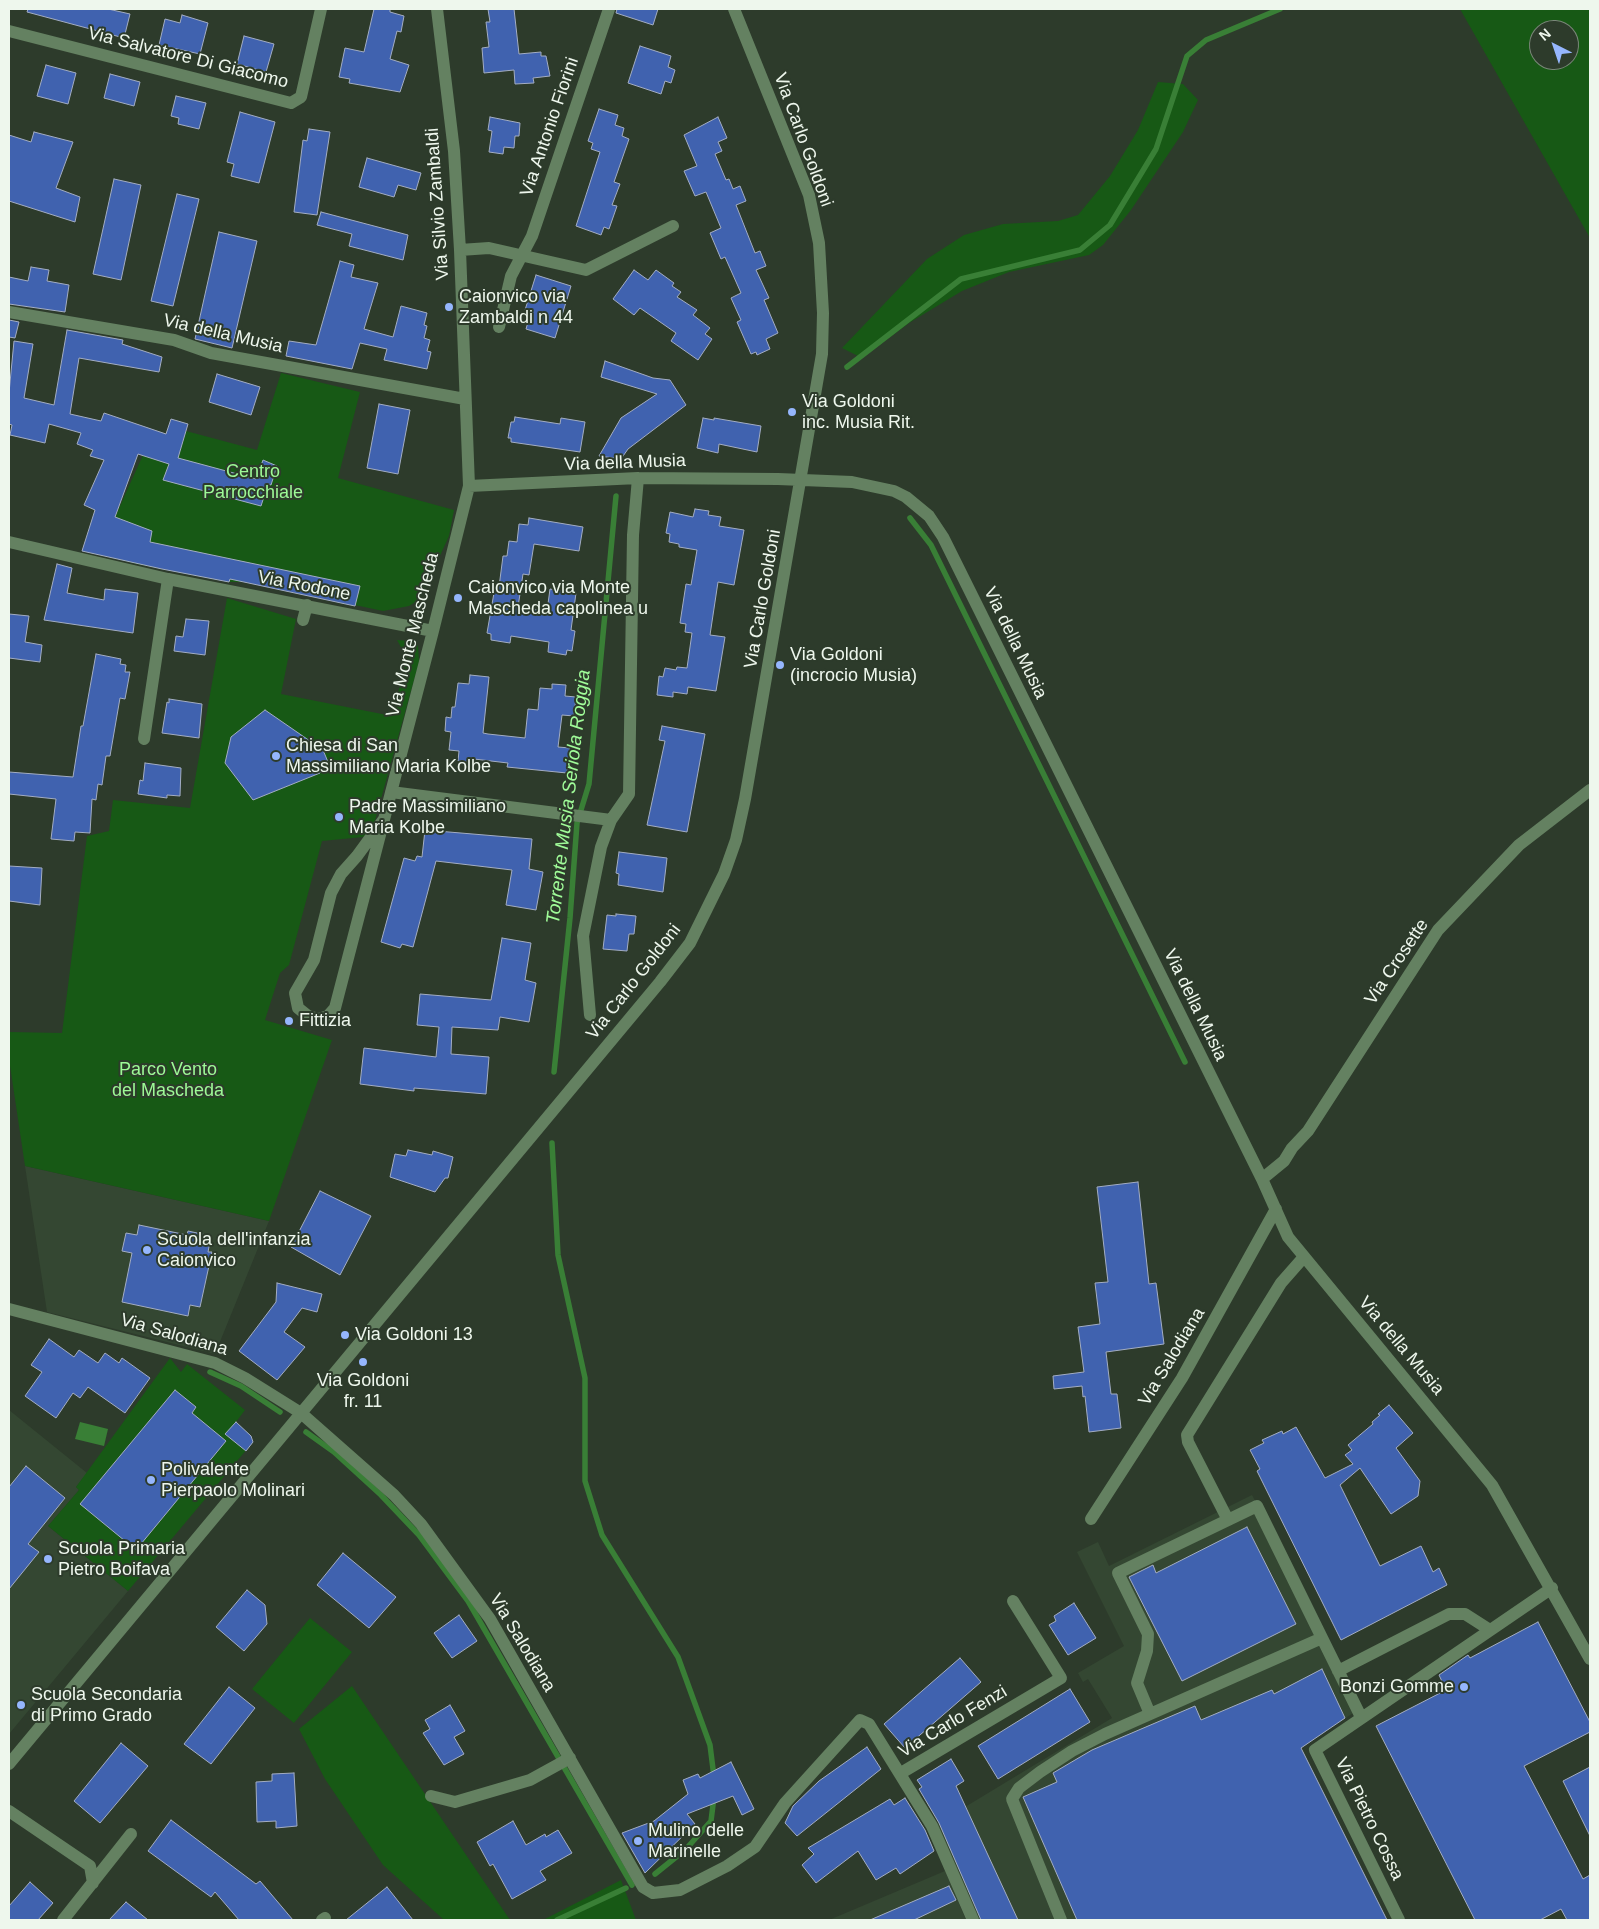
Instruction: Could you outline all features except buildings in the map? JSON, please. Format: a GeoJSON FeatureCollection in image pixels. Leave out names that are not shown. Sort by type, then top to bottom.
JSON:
{"type":"FeatureCollection","features":[{"type":"Feature","properties":{"kind":"street","name":"Via Salvatore Di Giacomo"},"geometry":{"type":"LineString","coordinates":[[9,31],[291,103],[300,96],[321,9]]}},
{"type":"Feature","properties":{"kind":"street","name":"Via Silvio Zambaldi"},"geometry":{"type":"LineString","coordinates":[[437,9],[454,151],[460,250],[465,399]]}},
{"type":"Feature","properties":{"kind":"street","name":"Via Antonio Fiorini"},"geometry":{"type":"LineString","coordinates":[[499,327],[511,276],[532,236],[609,9]]}},
{"type":"Feature","properties":{"kind":"street","name":"Via Carlo Goldoni"},"geometry":{"type":"LineString","coordinates":[[9,1764],[660,982],[690,943],[710,905],[736,840],[746,799],[822,354],[823,313],[819,243],[809,196],[734,9]]}},
{"type":"Feature","properties":{"kind":"street"},"geometry":{"type":"LineString","coordinates":[[460,250],[489,248],[586,270],[673,226]]}},
{"type":"Feature","properties":{"kind":"street","name":"Via della Musia"},"geometry":{"type":"LineString","coordinates":[[9,312],[174,340],[211,353],[465,399]]}},
{"type":"Feature","properties":{"kind":"street"},"geometry":{"type":"LineString","coordinates":[[465,399],[469,486]]}},
{"type":"Feature","properties":{"kind":"street"},"geometry":{"type":"LineString","coordinates":[[590,1015],[583,936],[601,847],[611,820],[629,794],[633,535],[638,478]]}},
{"type":"Feature","properties":{"kind":"street","name":"Via della Musia"},"geometry":{"type":"LineString","coordinates":[[469,486],[638,478],[801,479],[852,482],[894,491],[917,504],[930,516],[939,530],[1262,1179],[1288,1237],[1303,1258],[1492,1485],[1552,1588],[1590,1659]]}},
{"type":"Feature","properties":{"kind":"street","name":"Via Monte Mascheda"},"geometry":{"type":"LineString","coordinates":[[384,818],[357,856],[341,874],[332,893],[314,960],[295,993],[298,1008],[308,1016],[319,1019],[328,1016],[335,1008],[433,631],[469,486]]}},
{"type":"Feature","properties":{"kind":"street","name":"Via Rodone"},"geometry":{"type":"LineString","coordinates":[[9,542],[168,579],[433,631]]}},
{"type":"Feature","properties":{"kind":"street"},"geometry":{"type":"LineString","coordinates":[[144,739],[168,579]]}},
{"type":"Feature","properties":{"kind":"street"},"geometry":{"type":"LineString","coordinates":[[303,620],[307,605]]}},
{"type":"Feature","properties":{"kind":"street","name":"Via Crosette"},"geometry":{"type":"LineString","coordinates":[[1262,1179],[1284,1161],[1308,1131],[1438,930],[1519,845],[1590,790]]}},
{"type":"Feature","properties":{"kind":"street"},"geometry":{"type":"LineString","coordinates":[[391,792],[611,820]]}},
{"type":"Feature","properties":{"kind":"street","name":"Via Salodiana"},"geometry":{"type":"LineString","coordinates":[[1091,1519],[1182,1378],[1276,1209]]}},
{"type":"Feature","properties":{"kind":"street"},"geometry":{"type":"LineString","coordinates":[[1228,1520],[1188,1442],[1187,1435],[1281,1283],[1303,1258]]}},
{"type":"Feature","properties":{"kind":"street","name":"Via Salodiana"},"geometry":{"type":"LineString","coordinates":[[9,1309],[216,1363],[245,1378],[300,1413],[394,1495],[421,1524],[490,1620],[643,1887],[652,1893],[680,1890],[727,1866],[755,1847],[785,1803],[860,1720],[869,1724],[901,1773]]}},
{"type":"Feature","properties":{"kind":"street"},"geometry":{"type":"LineString","coordinates":[[1150,1714],[1136,1683],[1147,1651],[1148,1634],[1118,1573],[1257,1506],[1361,1717]]}},
{"type":"Feature","properties":{"kind":"street","name":"Via Pietro Cossa"},"geometry":{"type":"LineString","coordinates":[[1399,1920],[1314,1750],[1552,1588]]}},
{"type":"Feature","properties":{"kind":"street","name":"Via Carlo Fenzi"},"geometry":{"type":"LineString","coordinates":[[974,1920],[932,1826],[901,1773],[1061,1678],[1013,1601]]}},
{"type":"Feature","properties":{"kind":"street"},"geometry":{"type":"LineString","coordinates":[[1338,1671],[1456,1612],[1465,1614],[1490,1630]]}},
{"type":"Feature","properties":{"kind":"street"},"geometry":{"type":"LineString","coordinates":[[1061,1920],[1013,1807],[1013,1793],[1072,1750],[1322,1638]]}},
{"type":"Feature","properties":{"kind":"street"},"geometry":{"type":"LineString","coordinates":[[432,1796],[456,1802],[530,1780],[570,1758]]}},
{"type":"Feature","properties":{"kind":"street"},"geometry":{"type":"LineString","coordinates":[[9,1810],[90,1866],[94,1883]]}},
{"type":"Feature","properties":{"kind":"street"},"geometry":{"type":"LineString","coordinates":[[63,1920],[131,1834]]}},
{"type":"Feature","properties":{"kind":"shaded area","name":"Scuola dell'infanzia Caionvico"},"geometry":{"type":"Polygon","coordinates":[[[25,1166],[269,1221],[215,1354],[47,1312],[25,1166]]]}},
{"type":"Feature","properties":{"kind":"shaded area","name":"Scuola Primaria Pietro Boifava"},"geometry":{"type":"Polygon","coordinates":[[[9,1410],[87,1473],[76,1487],[79,1490],[48,1526],[128,1591],[9,1734],[9,1410]]]}},
{"type":"Feature","properties":{"kind":"shaded area"},"geometry":{"type":"Polygon","coordinates":[[[80,1422],[108,1429],[104,1446],[75,1439],[80,1422]]]}},
{"type":"Feature","properties":{"kind":"shaded area"},"geometry":{"type":"Polygon","coordinates":[[[1252,1495],[1362,1707],[1301,1748],[1387,1920],[974,1920],[932,1827],[1112,1718],[1088,1679],[1083,1682],[1078,1673],[1124,1646],[1077,1552],[1098,1542],[1109,1566],[1252,1495]]]}},
{"type":"Feature","properties":{"kind":"shaded area"},"geometry":{"type":"Polygon","coordinates":[[[945,1871],[966,1920],[829,1920],[945,1871]]]}},
{"type":"Feature","properties":{"kind":"green space"},"geometry":{"type":"Polygon","coordinates":[[[1460,9],[1590,9],[1590,238],[1460,9]]]}},
{"type":"Feature","properties":{"kind":"green space"},"geometry":{"type":"Polygon","coordinates":[[[1158,82],[1183,84],[1198,100],[1183,132],[1131,210],[1103,245],[1089,255],[1009,272],[962,291],[909,323],[862,358],[842,348],[927,259],[964,235],[1003,224],[1058,221],[1078,215],[1110,176],[1138,130],[1158,82]]]}},
{"type":"Feature","properties":{"kind":"green space","name":"Centro Parrocchiale"},"geometry":{"type":"Polygon","coordinates":[[[281,373],[360,392],[338,478],[454,510],[449,536],[420,599],[409,606],[383,611],[247,582],[229,582],[137,564],[103,555],[115,517],[143,455],[176,466],[186,431],[257,450],[281,373]]]}},
{"type":"Feature","properties":{"kind":"green space","name":"Parco Vento del Mascheda"},"geometry":{"type":"Polygon","coordinates":[[[227,598],[296,619],[281,694],[392,716],[407,658],[397,640],[409,641],[418,645],[419,662],[374,824],[363,837],[322,841],[289,965],[280,973],[265,1020],[332,1040],[269,1221],[25,1166],[9,1059],[9,1032],[62,1033],[87,836],[109,831],[113,800],[190,808],[227,598]]]}},
{"type":"Feature","properties":{"kind":"green space","name":"Polivalente Pierpaolo Molinari"},"geometry":{"type":"Polygon","coordinates":[[[170,1358],[181,1372],[187,1364],[245,1410],[236,1422],[251,1436],[253,1442],[128,1591],[48,1526],[79,1490],[76,1487],[170,1358]]]}},
{"type":"Feature","properties":{"kind":"green space"},"geometry":{"type":"Polygon","coordinates":[[[310,1618],[352,1652],[294,1723],[252,1689],[310,1618]]]}},
{"type":"Feature","properties":{"kind":"green space"},"geometry":{"type":"Polygon","coordinates":[[[352,1686],[510,1920],[444,1920],[383,1865],[325,1779],[299,1729],[352,1686]]]}},
{"type":"Feature","properties":{"kind":"green space"},"geometry":{"type":"Polygon","coordinates":[[[621,1880],[636,1920],[543,1920],[621,1880]]]}},
{"type":"Feature","properties":{"kind":"waterway","name":"Torrente Musia Seriola Roggia"},"geometry":{"type":"LineString","coordinates":[[847,367],[961,279],[1080,250],[1110,225],[1156,149],[1187,56],[1206,40],[1280,9]]}},
{"type":"Feature","properties":{"kind":"waterway","name":"Torrente Musia Seriola Roggia"},"geometry":{"type":"LineString","coordinates":[[554,1072],[570,918],[577,823],[589,784],[616,496]]}},
{"type":"Feature","properties":{"kind":"waterway"},"geometry":{"type":"LineString","coordinates":[[910,518],[931,545],[1185,1062]]}},
{"type":"Feature","properties":{"kind":"waterway","name":"Torrente Musia Seriola Roggia"},"geometry":{"type":"LineString","coordinates":[[552,1143],[558,1255],[585,1378],[585,1481],[602,1535],[678,1657],[710,1745],[714,1777]]}},
{"type":"Feature","properties":{"kind":"waterway"},"geometry":{"type":"LineString","coordinates":[[210,1372],[241,1386],[280,1412]]}},
{"type":"Feature","properties":{"kind":"waterway"},"geometry":{"type":"LineString","coordinates":[[306,1432],[334,1452],[381,1495],[419,1535],[468,1601],[632,1885]]}},
{"type":"Feature","properties":{"kind":"waterway","name":"Torrente Musia Seriola Roggia"},"geometry":{"type":"LineString","coordinates":[[655,1874],[686,1849],[711,1821],[714,1797]]}},
{"type":"Feature","properties":{"kind":"waterway","name":"Torrente Musia Seriola Roggia"},"geometry":{"type":"LineString","coordinates":[[557,1920],[626,1888]]}},
{"type":"Feature","properties":{"kind":"place","name":"Caionvico via Zambaldi n 44"},"geometry":{"type":"Point","coordinates":[449,307]}},
{"type":"Feature","properties":{"kind":"place","name":"Via Goldoni inc. Musia Rit."},"geometry":{"type":"Point","coordinates":[792,412]}},
{"type":"Feature","properties":{"kind":"place","name":"Caionvico via Monte Mascheda capolinea u"},"geometry":{"type":"Point","coordinates":[458,598]}},
{"type":"Feature","properties":{"kind":"place","name":"Via Goldoni (incrocio Musia)"},"geometry":{"type":"Point","coordinates":[780,665]}},
{"type":"Feature","properties":{"kind":"place","name":"Chiesa di San Massimiliano Maria Kolbe"},"geometry":{"type":"Point","coordinates":[276,756]}},
{"type":"Feature","properties":{"kind":"place","name":"Padre Massimiliano Maria Kolbe"},"geometry":{"type":"Point","coordinates":[339,817]}},
{"type":"Feature","properties":{"kind":"place","name":"Fittizia"},"geometry":{"type":"Point","coordinates":[289,1021]}},
{"type":"Feature","properties":{"kind":"place","name":"Scuola dell'infanzia Caionvico"},"geometry":{"type":"Point","coordinates":[147,1250]}},
{"type":"Feature","properties":{"kind":"place","name":"Via Goldoni 13"},"geometry":{"type":"Point","coordinates":[345,1335]}},
{"type":"Feature","properties":{"kind":"place","name":"Via Goldoni fr. 11"},"geometry":{"type":"Point","coordinates":[363,1362]}},
{"type":"Feature","properties":{"kind":"place","name":"Polivalente Pierpaolo Molinari"},"geometry":{"type":"Point","coordinates":[151,1480]}},
{"type":"Feature","properties":{"kind":"place","name":"Scuola Primaria Pietro Boifava"},"geometry":{"type":"Point","coordinates":[48,1559]}},
{"type":"Feature","properties":{"kind":"place","name":"Bonzi Gomme"},"geometry":{"type":"Point","coordinates":[1464,1687]}},
{"type":"Feature","properties":{"kind":"place","name":"Scuola Secondaria di Primo Grado"},"geometry":{"type":"Point","coordinates":[21,1705]}},
{"type":"Feature","properties":{"kind":"place","name":"Mulino delle Marinelle"},"geometry":{"type":"Point","coordinates":[638,1841]}}]}
